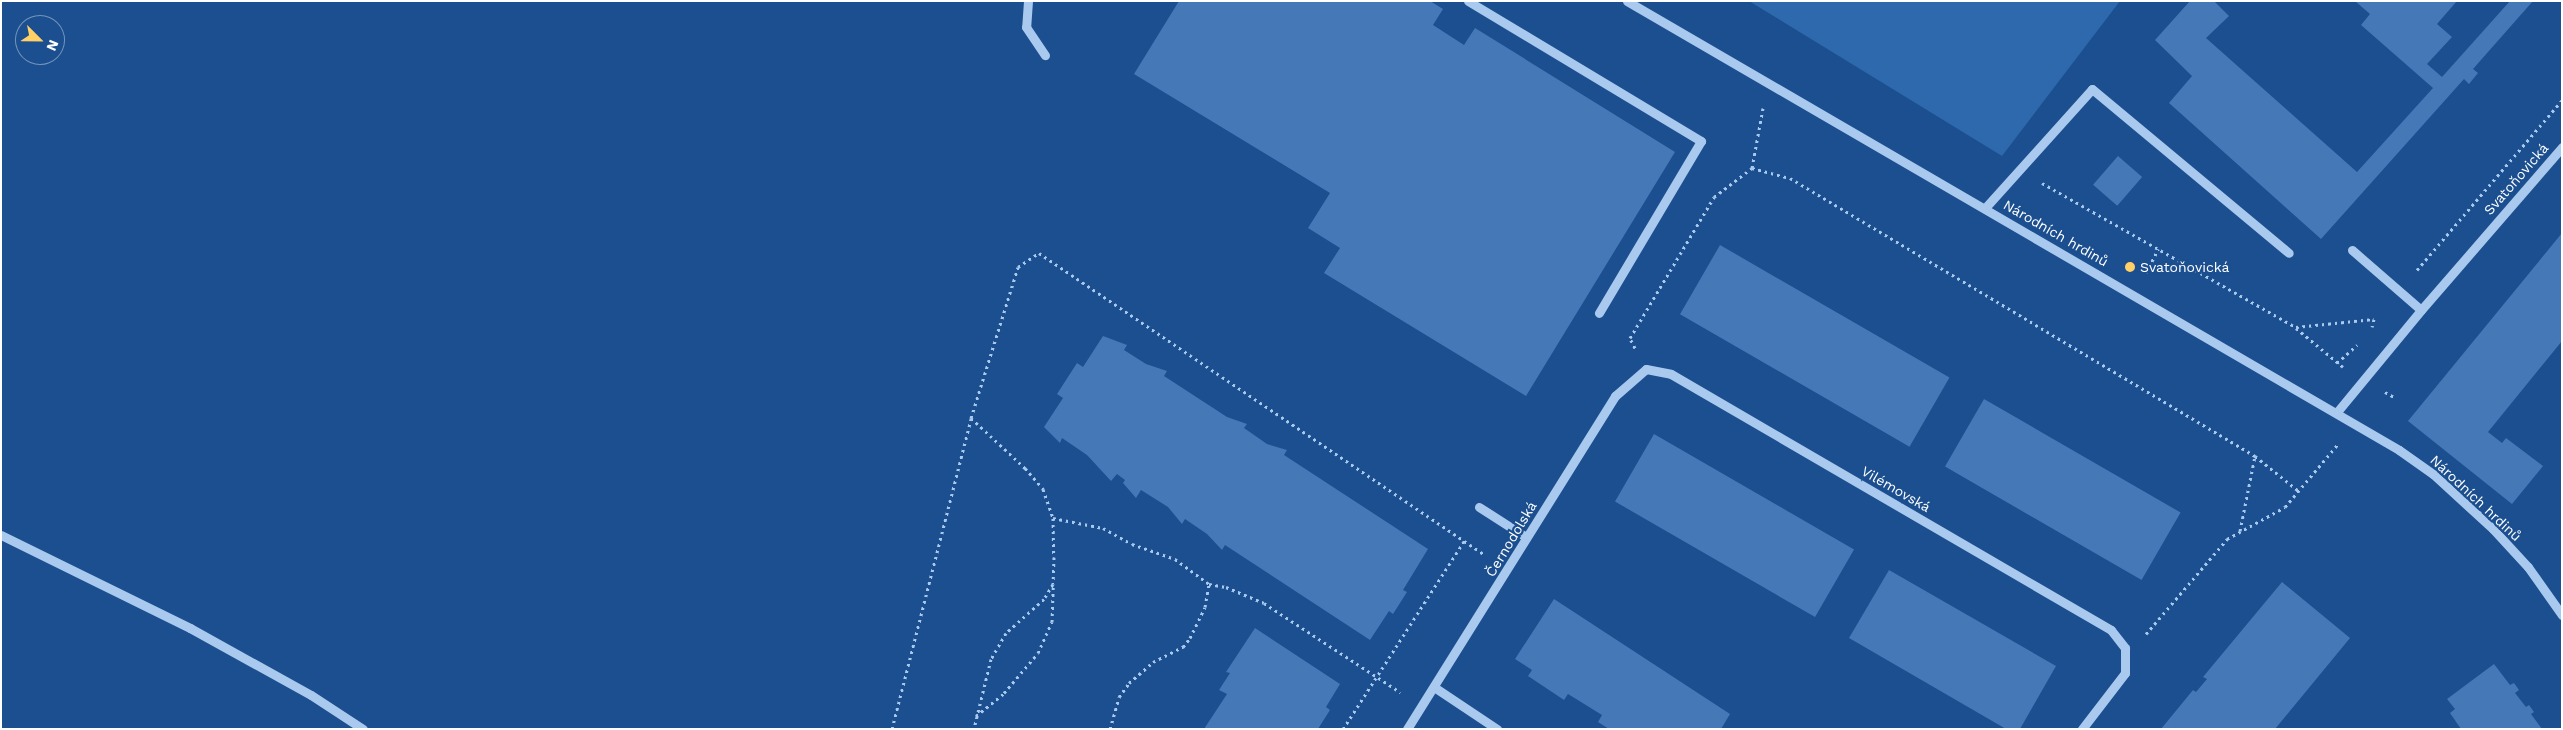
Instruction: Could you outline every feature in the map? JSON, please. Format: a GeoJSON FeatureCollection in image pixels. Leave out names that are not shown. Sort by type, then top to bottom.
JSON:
{"type":"FeatureCollection","features":[{"type":"Feature","properties":{"kind":"street"},"geometry":{"type":"LineString","coordinates":[[1028,1],[1026,27],[1045,55]]}},
{"type":"Feature","properties":{"kind":"street","name":"Národních hrdinů"},"geometry":{"type":"LineString","coordinates":[[1627,1],[2337,412],[2433,474],[2493,529],[2528,567],[2562,614]]}},
{"type":"Feature","properties":{"kind":"street"},"geometry":{"type":"LineString","coordinates":[[1470,2],[1701,141],[1599,313]]}},
{"type":"Feature","properties":{"kind":"street"},"geometry":{"type":"LineString","coordinates":[[1985,208],[2092,89],[2289,253]]}},
{"type":"Feature","properties":{"kind":"street","name":"Svatoňovická"},"geometry":{"type":"LineString","coordinates":[[2337,412],[2421,310],[2562,147]]}},
{"type":"Feature","properties":{"kind":"street"},"geometry":{"type":"LineString","coordinates":[[2352,250],[2421,310]]}},
{"type":"Feature","properties":{"kind":"street","name":"Černodolská"},"geometry":{"type":"LineString","coordinates":[[1407,729],[1615,396],[1646,369]]}},
{"type":"Feature","properties":{"kind":"street","name":"Vilémovská"},"geometry":{"type":"LineString","coordinates":[[1646,369],[1671,374],[2111,630],[2125,648],[2124,659]]}},
{"type":"Feature","properties":{"kind":"street"},"geometry":{"type":"LineString","coordinates":[[1479,508],[1526,537]]}},
{"type":"Feature","properties":{"kind":"street"},"geometry":{"type":"LineString","coordinates":[[1,535],[190,628],[311,695],[363,729]]}},
{"type":"Feature","properties":{"kind":"street"},"geometry":{"type":"LineString","coordinates":[[2082,729],[2125,673],[2124,659]]}},
{"type":"Feature","properties":{"kind":"street"},"geometry":{"type":"LineString","coordinates":[[1434,687],[1497,729]]}},
{"type":"Feature","properties":{"kind":"path"},"geometry":{"type":"LineString","coordinates":[[2417,270],[2562,100]]}},
{"type":"Feature","properties":{"kind":"path"},"geometry":{"type":"LineString","coordinates":[[1646,369],[1630,338],[1714,197],[1752,168],[1764,103]]}},
{"type":"Feature","properties":{"kind":"path"},"geometry":{"type":"LineString","coordinates":[[1752,168],[1790,178],[2255,456],[2300,492]]}},
{"type":"Feature","properties":{"kind":"path"},"geometry":{"type":"LineString","coordinates":[[2019,170],[2296,327],[2337,363],[2363,338]]}},
{"type":"Feature","properties":{"kind":"path"},"geometry":{"type":"LineString","coordinates":[[2144,275],[2158,249]]}},
{"type":"Feature","properties":{"kind":"path"},"geometry":{"type":"LineString","coordinates":[[892,729],[971,418],[1018,267],[1039,253],[1464,541],[1343,729]]}},
{"type":"Feature","properties":{"kind":"path"},"geometry":{"type":"LineString","coordinates":[[2296,327],[2374,320],[2370,332]]}},
{"type":"Feature","properties":{"kind":"path"},"geometry":{"type":"LineString","coordinates":[[971,418],[1035,479],[1049,502],[1053,518],[1052,622],[1038,652],[1004,693],[976,716]]}},
{"type":"Feature","properties":{"kind":"path"},"geometry":{"type":"LineString","coordinates":[[2124,659],[2227,538],[2285,507],[2300,492],[2338,442],[2346,447]]}},
{"type":"Feature","properties":{"kind":"path"},"geometry":{"type":"LineString","coordinates":[[2240,532],[2255,456]]}},
{"type":"Feature","properties":{"kind":"path"},"geometry":{"type":"LineString","coordinates":[[1053,518],[1103,528],[1137,547],[1175,559],[1209,584],[1226,587],[1264,603],[1421,706]]}},
{"type":"Feature","properties":{"kind":"path"},"geometry":{"type":"LineString","coordinates":[[974,729],[985,676],[1006,633],[1044,599],[1053,584]]}},
{"type":"Feature","properties":{"kind":"path"},"geometry":{"type":"LineString","coordinates":[[1110,729],[1119,697],[1129,683],[1153,662],[1183,647],[1190,638],[1205,607],[1209,584]]}},
{"type":"Feature","properties":{"kind":"shaded area"},"geometry":{"type":"Polygon","coordinates":[[[1749,1],[2120,1],[2002,156],[1749,1]]]}},
{"type":"Feature","properties":{"kind":"building"},"geometry":{"type":"Polygon","coordinates":[[[1179,1],[1430,1],[1443,9],[1433,25],[1464,45],[1475,28],[1675,152],[1526,396],[1324,273],[1340,248],[1308,228],[1330,193],[1134,74],[1179,1]]]}},
{"type":"Feature","properties":{"kind":"building"},"geometry":{"type":"Polygon","coordinates":[[[2190,1],[2214,1],[2229,16],[2206,38],[2357,172],[2433,88],[2361,25],[2370,14],[2355,1],[2457,1],[2437,24],[2452,37],[2427,64],[2442,77],[2510,1],[2533,1],[2473,69],[2478,73],[2469,84],[2464,79],[2321,239],[2169,103],[2192,76],[2155,40],[2190,1]]]}},
{"type":"Feature","properties":{"kind":"building"},"geometry":{"type":"Polygon","coordinates":[[[2118,156],[2142,177],[2117,206],[2093,185],[2118,156]]]}},
{"type":"Feature","properties":{"kind":"building"},"geometry":{"type":"Polygon","coordinates":[[[2562,233],[2562,341],[2488,432],[2502,443],[2506,438],[2543,466],[2512,504],[2408,421],[2562,233]]]}},
{"type":"Feature","properties":{"kind":"building"},"geometry":{"type":"Polygon","coordinates":[[[1720,245],[1949,378],[1909,447],[1680,314],[1720,245]]]}},
{"type":"Feature","properties":{"kind":"building"},"geometry":{"type":"Polygon","coordinates":[[[1103,336],[1127,345],[1124,350],[1146,364],[1167,371],[1164,376],[1227,417],[1247,424],[1244,428],[1267,444],[1287,450],[1284,455],[1428,549],[1403,590],[1407,592],[1393,614],[1389,611],[1370,640],[1225,545],[1222,550],[1207,534],[1185,519],[1182,524],[1168,507],[1141,490],[1136,498],[1123,483],[1125,480],[1117,474],[1111,481],[1087,455],[1062,438],[1060,443],[1044,427],[1063,398],[1057,394],[1077,363],[1083,367],[1103,336]]]}},
{"type":"Feature","properties":{"kind":"building"},"geometry":{"type":"Polygon","coordinates":[[[1984,399],[2181,512],[2142,580],[1945,467],[1984,399]]]}},
{"type":"Feature","properties":{"kind":"building"},"geometry":{"type":"Polygon","coordinates":[[[1654,434],[1854,550],[1815,617],[1615,502],[1654,434]]]}},
{"type":"Feature","properties":{"kind":"building"},"geometry":{"type":"Polygon","coordinates":[[[1889,570],[2056,666],[2020,729],[2006,729],[1849,638],[1889,570]]]}},
{"type":"Feature","properties":{"kind":"building"},"geometry":{"type":"Polygon","coordinates":[[[2282,582],[2350,638],[2275,729],[2161,729],[2193,690],[2196,692],[2207,679],[2203,677],[2282,582]]]}},
{"type":"Feature","properties":{"kind":"building"},"geometry":{"type":"Polygon","coordinates":[[[1554,599],[1730,714],[1721,729],[1609,729],[1598,722],[1602,715],[1568,694],[1564,700],[1528,676],[1532,670],[1515,659],[1554,599]]]}},
{"type":"Feature","properties":{"kind":"building"},"geometry":{"type":"Polygon","coordinates":[[[1255,628],[1340,684],[1326,707],[1330,710],[1318,729],[1204,729],[1227,694],[1219,690],[1230,673],[1226,672],[1255,628]]]}},
{"type":"Feature","properties":{"kind":"building"},"geometry":{"type":"Polygon","coordinates":[[[2494,664],[2510,685],[2514,683],[2519,690],[2515,693],[2526,707],[2529,705],[2534,712],[2531,714],[2542,729],[2461,729],[2450,713],[2455,709],[2447,699],[2494,664]]]}},
{"type":"Feature","properties":{"kind":"place","name":"Svatoňovická"},"geometry":{"type":"Point","coordinates":[2130,267]}}]}
